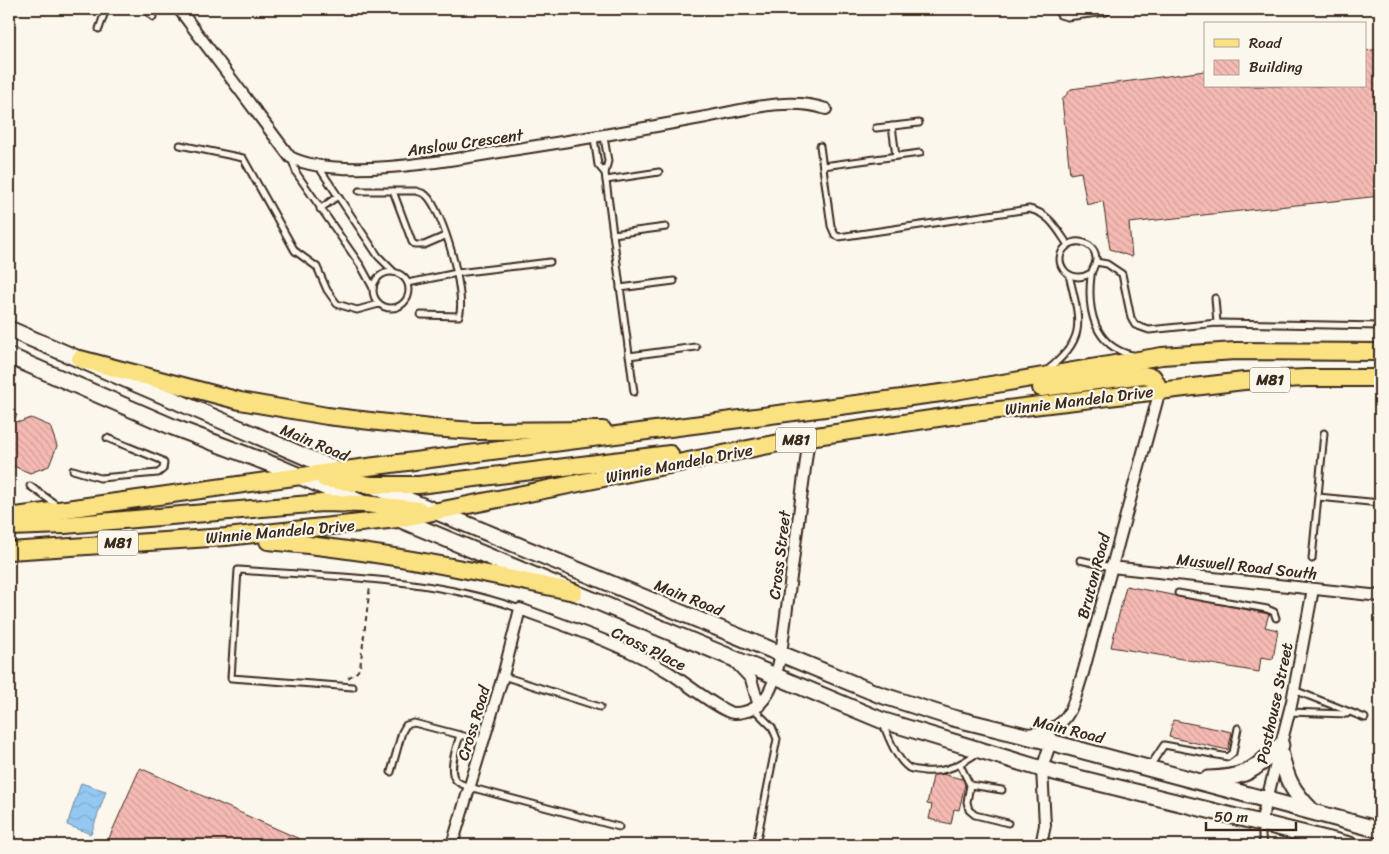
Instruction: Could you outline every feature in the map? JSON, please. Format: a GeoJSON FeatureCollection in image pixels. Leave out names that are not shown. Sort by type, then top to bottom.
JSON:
{"type":"FeatureCollection","features":[{"type":"Feature","properties":{"kind":"main road","name":"Main Road"},"geometry":{"type":"LineString","coordinates":[[9,329],[337,471],[878,694],[953,718],[1268,799],[1380,830]]}},
{"type":"Feature","properties":{"kind":"main road","name":"Winnie Mandela Drive"},"geometry":{"type":"LineString","coordinates":[[9,517],[337,471],[948,392],[1149,358],[1235,351],[1380,352]]}},
{"type":"Feature","properties":{"kind":"main road"},"geometry":{"type":"LineString","coordinates":[[9,356],[173,427],[300,477],[733,660],[882,720],[979,752],[1042,770],[1350,845]]}},
{"type":"Feature","properties":{"kind":"main road"},"geometry":{"type":"LineString","coordinates":[[80,359],[240,401],[345,418],[475,430],[579,429],[656,431]]}},
{"type":"Feature","properties":{"kind":"main road"},"geometry":{"type":"LineString","coordinates":[[948,392],[964,398],[1144,375],[1153,377],[1160,390]]}},
{"type":"Feature","properties":{"kind":"main road","name":"Winnie Mandela Drive"},"geometry":{"type":"LineString","coordinates":[[9,551],[226,537],[398,519],[809,437],[966,414],[1160,390],[1306,378],[1380,378]]}},
{"type":"Feature","properties":{"kind":"main road"},"geometry":{"type":"LineString","coordinates":[[300,477],[371,485],[419,485],[673,454],[723,454]]}},
{"type":"Feature","properties":{"kind":"main road"},"geometry":{"type":"LineString","coordinates":[[9,527],[65,525],[322,503],[365,504],[436,512]]}},
{"type":"Feature","properties":{"kind":"main road"},"geometry":{"type":"LineString","coordinates":[[226,537],[328,546],[408,558],[574,592]]}},
{"type":"Feature","properties":{"kind":"main road"},"geometry":{"type":"LineString","coordinates":[[1187,779],[1231,778],[1251,772],[1281,748],[1286,777],[1296,796],[1313,812]]}},
{"type":"Feature","properties":{"kind":"street"},"geometry":{"type":"LineString","coordinates":[[179,9],[290,156]]}},
{"type":"Feature","properties":{"kind":"street","name":"Anslow Crescent"},"geometry":{"type":"LineString","coordinates":[[290,156],[303,163],[318,166],[398,166],[463,159],[599,137],[760,107],[808,105],[826,110]]}},
{"type":"Feature","properties":{"kind":"street","name":"Bruton Road"},"geometry":{"type":"LineString","coordinates":[[1056,726],[1069,715],[1083,673],[1160,390]]}},
{"type":"Feature","properties":{"kind":"street","name":"Cross Street"},"geometry":{"type":"LineString","coordinates":[[776,676],[781,654],[809,437]]}},
{"type":"Feature","properties":{"kind":"street","name":"Muswell Road South"},"geometry":{"type":"LineString","coordinates":[[1111,567],[1380,596]]}},
{"type":"Feature","properties":{"kind":"street","name":"Posthouse Street"},"geometry":{"type":"LineString","coordinates":[[1261,823],[1294,690],[1313,588]]}},
{"type":"Feature","properties":{"kind":"street","name":"Cross Road"},"geometry":{"type":"LineString","coordinates":[[452,845],[503,676],[520,609]]}},
{"type":"Feature","properties":{"kind":"street","name":"Cross Place"},"geometry":{"type":"LineString","coordinates":[[520,609],[647,661],[693,687],[728,712],[757,707]]}},
{"type":"Feature","properties":{"kind":"street"},"geometry":{"type":"LineString","coordinates":[[733,660],[751,679],[757,707]]}},
{"type":"Feature","properties":{"kind":"street"},"geometry":{"type":"LineString","coordinates":[[757,707],[768,694],[776,676]]}},
{"type":"Feature","properties":{"kind":"street"},"geometry":{"type":"LineString","coordinates":[[1019,735],[1038,733],[1056,726]]}},
{"type":"Feature","properties":{"kind":"street"},"geometry":{"type":"LineString","coordinates":[[1041,845],[1045,825],[1042,770],[1056,726]]}},
{"type":"Feature","properties":{"kind":"lane"},"geometry":{"type":"LineString","coordinates":[[99,29],[106,9]]}},
{"type":"Feature","properties":{"kind":"lane"},"geometry":{"type":"LineString","coordinates":[[146,9],[152,17]]}},
{"type":"Feature","properties":{"kind":"lane"},"geometry":{"type":"LineString","coordinates":[[1057,9],[1060,16],[1067,17],[1106,12],[1109,9]]}},
{"type":"Feature","properties":{"kind":"lane"},"geometry":{"type":"LineString","coordinates":[[876,128],[919,122]]}},
{"type":"Feature","properties":{"kind":"lane"},"geometry":{"type":"LineString","coordinates":[[892,126],[896,156]]}},
{"type":"Feature","properties":{"kind":"lane"},"geometry":{"type":"LineString","coordinates":[[599,137],[598,165],[605,173]]}},
{"type":"Feature","properties":{"kind":"lane"},"geometry":{"type":"LineString","coordinates":[[599,137],[608,161],[605,173],[634,392]]}},
{"type":"Feature","properties":{"kind":"lane"},"geometry":{"type":"LineString","coordinates":[[180,145],[243,158],[295,251],[317,267],[327,290],[337,304],[357,310],[379,304],[390,308],[401,305],[408,296],[408,284],[400,274],[388,272],[378,277],[373,288],[373,294],[379,304]]}},
{"type":"Feature","properties":{"kind":"lane"},"geometry":{"type":"LineString","coordinates":[[820,146],[831,226],[835,235],[839,237],[1029,209],[1039,211],[1049,217],[1068,245]]}},
{"type":"Feature","properties":{"kind":"lane"},"geometry":{"type":"LineString","coordinates":[[823,166],[920,153]]}},
{"type":"Feature","properties":{"kind":"lane"},"geometry":{"type":"LineString","coordinates":[[290,156],[297,174],[361,266],[373,288]]}},
{"type":"Feature","properties":{"kind":"lane"},"geometry":{"type":"LineString","coordinates":[[318,166],[378,256],[394,272]]}},
{"type":"Feature","properties":{"kind":"lane"},"geometry":{"type":"LineString","coordinates":[[606,180],[659,172]]}},
{"type":"Feature","properties":{"kind":"lane"},"geometry":{"type":"LineString","coordinates":[[393,191],[412,242],[415,245],[424,245],[445,236]]}},
{"type":"Feature","properties":{"kind":"lane"},"geometry":{"type":"LineString","coordinates":[[359,192],[416,192],[427,196],[445,236],[458,273],[462,306],[459,316],[421,315]]}},
{"type":"Feature","properties":{"kind":"lane"},"geometry":{"type":"LineString","coordinates":[[320,209],[338,196]]}},
{"type":"Feature","properties":{"kind":"lane"},"geometry":{"type":"LineString","coordinates":[[612,234],[666,228]]}},
{"type":"Feature","properties":{"kind":"lane"},"geometry":{"type":"LineString","coordinates":[[1091,273],[1080,278],[1069,275],[1064,271],[1060,260],[1064,249],[1068,245],[1079,242],[1090,246],[1096,256],[1096,262],[1091,273],[1090,304],[1097,330],[1105,342],[1125,353],[1149,358]]}},
{"type":"Feature","properties":{"kind":"lane"},"geometry":{"type":"LineString","coordinates":[[408,284],[458,273],[550,262]]}},
{"type":"Feature","properties":{"kind":"lane"},"geometry":{"type":"LineString","coordinates":[[1096,262],[1107,264],[1122,274],[1130,318],[1139,328],[1149,330],[1218,323],[1380,326]]}},
{"type":"Feature","properties":{"kind":"lane"},"geometry":{"type":"LineString","coordinates":[[1036,378],[1064,357],[1077,337],[1075,299],[1069,275]]}},
{"type":"Feature","properties":{"kind":"lane"},"geometry":{"type":"LineString","coordinates":[[620,288],[674,280]]}},
{"type":"Feature","properties":{"kind":"lane"},"geometry":{"type":"LineString","coordinates":[[1215,298],[1218,323]]}},
{"type":"Feature","properties":{"kind":"lane"},"geometry":{"type":"LineString","coordinates":[[629,356],[696,346]]}},
{"type":"Feature","properties":{"kind":"lane"},"geometry":{"type":"LineString","coordinates":[[1312,559],[1324,433]]}},
{"type":"Feature","properties":{"kind":"lane"},"geometry":{"type":"LineString","coordinates":[[72,470],[104,478],[158,474],[163,469],[164,463],[161,460],[107,438]]}},
{"type":"Feature","properties":{"kind":"lane"},"geometry":{"type":"LineString","coordinates":[[30,486],[62,510]]}},
{"type":"Feature","properties":{"kind":"lane"},"geometry":{"type":"LineString","coordinates":[[1318,497],[1380,503]]}},
{"type":"Feature","properties":{"kind":"lane"},"geometry":{"type":"LineString","coordinates":[[1080,560],[1111,567]]}},
{"type":"Feature","properties":{"kind":"lane"},"geometry":{"type":"LineString","coordinates":[[353,687],[231,678],[238,570],[375,580],[464,591],[520,609]]}},
{"type":"Feature","properties":{"kind":"lane"},"geometry":{"type":"LineString","coordinates":[[1178,593],[1268,610],[1274,612],[1276,618]]}},
{"type":"Feature","properties":{"kind":"lane"},"geometry":{"type":"LineString","coordinates":[[503,676],[600,707]]}},
{"type":"Feature","properties":{"kind":"lane"},"geometry":{"type":"LineString","coordinates":[[1294,690],[1365,718]]}},
{"type":"Feature","properties":{"kind":"lane"},"geometry":{"type":"LineString","coordinates":[[756,845],[777,739],[772,727],[757,707]]}},
{"type":"Feature","properties":{"kind":"lane"},"geometry":{"type":"LineString","coordinates":[[1289,712],[1353,714]]}},
{"type":"Feature","properties":{"kind":"lane"},"geometry":{"type":"LineString","coordinates":[[882,720],[893,746],[909,768],[937,771],[949,770],[979,752]]}},
{"type":"Feature","properties":{"kind":"lane"},"geometry":{"type":"LineString","coordinates":[[390,772],[402,732],[406,725],[414,723],[483,741]]}},
{"type":"Feature","properties":{"kind":"lane"},"geometry":{"type":"LineString","coordinates":[[1148,768],[1159,756],[1164,745],[1226,758],[1233,753],[1238,728]]}},
{"type":"Feature","properties":{"kind":"lane"},"geometry":{"type":"LineString","coordinates":[[460,735],[453,772],[454,779],[469,787],[619,827]]}},
{"type":"Feature","properties":{"kind":"lane"},"geometry":{"type":"LineString","coordinates":[[960,765],[970,785],[967,802],[969,810],[975,815],[1008,823]]}},
{"type":"Feature","properties":{"kind":"lane"},"geometry":{"type":"LineString","coordinates":[[970,785],[1002,790]]}},
{"type":"Feature","properties":{"kind":"lane"},"geometry":{"type":"LineString","coordinates":[[1261,823],[1263,845]]}},
{"type":"Feature","properties":{"kind":"path"},"geometry":{"type":"LineString","coordinates":[[330,685],[352,676],[360,668],[370,586],[375,580]]}},
{"type":"Feature","properties":{"kind":"water"},"geometry":{"type":"Polygon","coordinates":[[[81,783],[106,791],[91,834],[67,825],[81,783]]]}},
{"type":"Feature","properties":{"kind":"building"},"geometry":{"type":"Polygon","coordinates":[[[1380,49],[1380,196],[1129,223],[1132,257],[1110,249],[1103,201],[1087,205],[1081,172],[1070,174],[1062,100],[1071,89],[1204,71],[1204,88],[1366,88],[1366,51],[1380,49]]]}},
{"type":"Feature","properties":{"kind":"building"},"geometry":{"type":"Polygon","coordinates":[[[9,412],[17,415],[14,421],[20,422],[31,418],[50,426],[57,446],[49,466],[30,473],[11,465],[9,412]]]}},
{"type":"Feature","properties":{"kind":"building"},"geometry":{"type":"Polygon","coordinates":[[[1126,586],[1269,614],[1265,627],[1278,630],[1273,659],[1261,657],[1259,672],[1111,647],[1126,586]]]}},
{"type":"Feature","properties":{"kind":"building"},"geometry":{"type":"Polygon","coordinates":[[[1173,720],[1232,732],[1228,750],[1169,737],[1173,720]]]}},
{"type":"Feature","properties":{"kind":"building"},"geometry":{"type":"Polygon","coordinates":[[[140,768],[313,845],[106,845],[140,768]]]}},
{"type":"Feature","properties":{"kind":"building"},"geometry":{"type":"Polygon","coordinates":[[[934,772],[966,780],[959,810],[954,809],[951,824],[929,819],[932,805],[927,804],[934,772]]]}}]}
